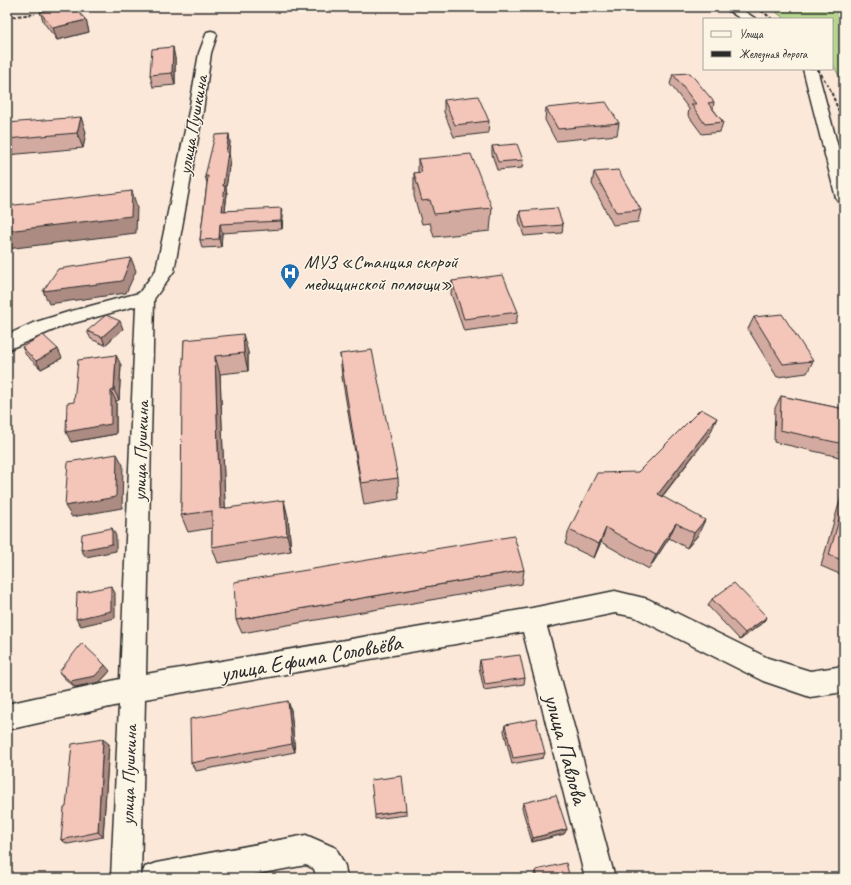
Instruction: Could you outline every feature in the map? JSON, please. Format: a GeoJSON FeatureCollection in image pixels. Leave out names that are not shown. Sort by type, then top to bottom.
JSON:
{"type":"FeatureCollection","features":[{"type":"Feature","properties":{"kind":"street"},"geometry":{"type":"LineString","coordinates":[[729,7],[748,18]]}},
{"type":"Feature","properties":{"kind":"street","name":"улица Пушкина"},"geometry":{"type":"LineString","coordinates":[[126,878],[145,298],[165,271],[196,111],[205,53],[210,36]]}},
{"type":"Feature","properties":{"kind":"street"},"geometry":{"type":"LineString","coordinates":[[810,70],[844,198]]}},
{"type":"Feature","properties":{"kind":"street"},"geometry":{"type":"LineString","coordinates":[[7,343],[58,320],[92,310],[145,298]]}},
{"type":"Feature","properties":{"kind":"street","name":"улица Ефима Соловьёва"},"geometry":{"type":"LineString","coordinates":[[7,717],[132,689],[532,619],[615,602],[639,607],[763,669],[810,684],[844,678]]}},
{"type":"Feature","properties":{"kind":"street","name":"улица Павлова"},"geometry":{"type":"LineString","coordinates":[[532,619],[600,878]]}},
{"type":"Feature","properties":{"kind":"street"},"geometry":{"type":"LineString","coordinates":[[156,878],[306,850],[322,855],[331,867],[332,878]]}},
{"type":"Feature","properties":{"kind":"green space"},"geometry":{"type":"Polygon","coordinates":[[[770,7],[844,7],[844,86],[833,64],[833,18],[784,18],[770,7]]]}},
{"type":"Feature","properties":{"kind":"building"},"geometry":{"type":"Polygon","coordinates":[[[60,7],[74,7],[86,20],[53,28],[40,12],[60,7]]]}},
{"type":"Feature","properties":{"kind":"building"},"geometry":{"type":"Polygon","coordinates":[[[173,47],[172,73],[150,75],[152,49],[173,47]]]}},
{"type":"Feature","properties":{"kind":"building"},"geometry":{"type":"Polygon","coordinates":[[[690,73],[714,102],[708,103],[723,122],[705,124],[691,104],[696,104],[673,74],[690,73]]]}},
{"type":"Feature","properties":{"kind":"building"},"geometry":{"type":"Polygon","coordinates":[[[478,96],[489,121],[455,125],[444,100],[478,96]]]}},
{"type":"Feature","properties":{"kind":"building"},"geometry":{"type":"Polygon","coordinates":[[[606,102],[619,123],[558,129],[546,108],[606,102]]]}},
{"type":"Feature","properties":{"kind":"building"},"geometry":{"type":"Polygon","coordinates":[[[81,117],[77,133],[7,139],[7,123],[81,117]]]}},
{"type":"Feature","properties":{"kind":"building"},"geometry":{"type":"Polygon","coordinates":[[[229,134],[226,152],[228,152],[223,186],[225,186],[222,211],[281,208],[281,221],[220,224],[219,239],[200,240],[208,176],[205,176],[215,135],[229,134]]]}},
{"type":"Feature","properties":{"kind":"building"},"geometry":{"type":"Polygon","coordinates":[[[517,144],[523,160],[498,162],[492,146],[517,144]]]}},
{"type":"Feature","properties":{"kind":"building"},"geometry":{"type":"Polygon","coordinates":[[[471,154],[492,208],[434,214],[430,200],[422,201],[414,173],[422,172],[418,159],[471,154]]]}},
{"type":"Feature","properties":{"kind":"building"},"geometry":{"type":"Polygon","coordinates":[[[618,170],[641,210],[616,212],[594,172],[618,170]]]}},
{"type":"Feature","properties":{"kind":"building"},"geometry":{"type":"Polygon","coordinates":[[[132,191],[131,216],[7,231],[7,206],[132,191]]]}},
{"type":"Feature","properties":{"kind":"building"},"geometry":{"type":"Polygon","coordinates":[[[557,208],[563,225],[525,228],[520,211],[557,208]]]}},
{"type":"Feature","properties":{"kind":"building"},"geometry":{"type":"Polygon","coordinates":[[[131,258],[122,281],[43,291],[58,269],[131,258]]]}},
{"type":"Feature","properties":{"kind":"building"},"geometry":{"type":"Polygon","coordinates":[[[503,275],[518,312],[464,319],[452,281],[503,275]]]}},
{"type":"Feature","properties":{"kind":"building"},"geometry":{"type":"Polygon","coordinates":[[[782,314],[813,361],[783,364],[754,317],[782,314]]]}},
{"type":"Feature","properties":{"kind":"building"},"geometry":{"type":"Polygon","coordinates":[[[106,315],[120,321],[102,337],[87,331],[106,315]]]}},
{"type":"Feature","properties":{"kind":"building"},"geometry":{"type":"Polygon","coordinates":[[[243,334],[244,353],[215,356],[220,509],[284,500],[287,535],[212,547],[212,511],[181,515],[182,380],[184,340],[243,334]]]}},
{"type":"Feature","properties":{"kind":"building"},"geometry":{"type":"Polygon","coordinates":[[[43,335],[58,349],[36,361],[22,347],[43,335]]]}},
{"type":"Feature","properties":{"kind":"building"},"geometry":{"type":"Polygon","coordinates":[[[372,350],[398,478],[361,483],[340,354],[372,350]]]}},
{"type":"Feature","properties":{"kind":"building"},"geometry":{"type":"Polygon","coordinates":[[[116,355],[114,390],[111,391],[111,424],[66,432],[67,403],[74,402],[78,360],[116,355]]]}},
{"type":"Feature","properties":{"kind":"building"},"geometry":{"type":"Polygon","coordinates":[[[781,396],[844,409],[844,444],[780,430],[781,396]]]}},
{"type":"Feature","properties":{"kind":"building"},"geometry":{"type":"Polygon","coordinates":[[[701,409],[717,418],[658,494],[705,520],[694,533],[676,523],[656,555],[606,528],[599,544],[569,530],[597,473],[638,472],[701,409]]]}},
{"type":"Feature","properties":{"kind":"building"},"geometry":{"type":"Polygon","coordinates":[[[117,454],[116,497],[65,506],[68,462],[117,454]]]}},
{"type":"Feature","properties":{"kind":"building"},"geometry":{"type":"Polygon","coordinates":[[[844,502],[844,561],[829,555],[844,502]]]}},
{"type":"Feature","properties":{"kind":"building"},"geometry":{"type":"Polygon","coordinates":[[[112,528],[112,544],[81,550],[82,534],[112,528]]]}},
{"type":"Feature","properties":{"kind":"building"},"geometry":{"type":"Polygon","coordinates":[[[514,536],[524,570],[236,620],[234,582],[514,536]]]}},
{"type":"Feature","properties":{"kind":"building"},"geometry":{"type":"Polygon","coordinates":[[[734,583],[767,617],[745,633],[712,599],[734,583]]]}},
{"type":"Feature","properties":{"kind":"building"},"geometry":{"type":"Polygon","coordinates":[[[111,586],[111,611],[76,619],[77,593],[111,586]]]}},
{"type":"Feature","properties":{"kind":"building"},"geometry":{"type":"Polygon","coordinates":[[[82,643],[105,665],[95,676],[70,681],[59,672],[82,643]]]}},
{"type":"Feature","properties":{"kind":"building"},"geometry":{"type":"Polygon","coordinates":[[[520,655],[525,678],[485,684],[480,660],[520,655]]]}},
{"type":"Feature","properties":{"kind":"building"},"geometry":{"type":"Polygon","coordinates":[[[288,701],[292,744],[191,763],[190,719],[288,701]]]}},
{"type":"Feature","properties":{"kind":"building"},"geometry":{"type":"Polygon","coordinates":[[[536,719],[545,753],[513,758],[505,725],[536,719]]]}},
{"type":"Feature","properties":{"kind":"building"},"geometry":{"type":"Polygon","coordinates":[[[103,739],[98,832],[61,840],[64,808],[66,807],[72,744],[103,739]]]}},
{"type":"Feature","properties":{"kind":"building"},"geometry":{"type":"Polygon","coordinates":[[[402,776],[406,810],[375,815],[371,780],[402,776]]]}},
{"type":"Feature","properties":{"kind":"building"},"geometry":{"type":"Polygon","coordinates":[[[556,795],[567,829],[533,838],[523,803],[556,795]]]}},
{"type":"Feature","properties":{"kind":"building"},"geometry":{"type":"Polygon","coordinates":[[[566,863],[570,878],[538,878],[536,870],[566,863]]]}},
{"type":"Feature","properties":{"kind":"railway"},"geometry":{"type":"LineString","coordinates":[[757,7],[771,18]]}},
{"type":"Feature","properties":{"kind":"railway"},"geometry":{"type":"LineString","coordinates":[[7,17],[35,14]]}},
{"type":"Feature","properties":{"kind":"railway"},"geometry":{"type":"LineString","coordinates":[[819,70],[830,89],[844,124]]}},
{"type":"Feature","properties":{"kind":"place","name":"МУЗ «Станция скорой медицинской помощи»"},"geometry":{"type":"Point","coordinates":[290,290]}}]}
